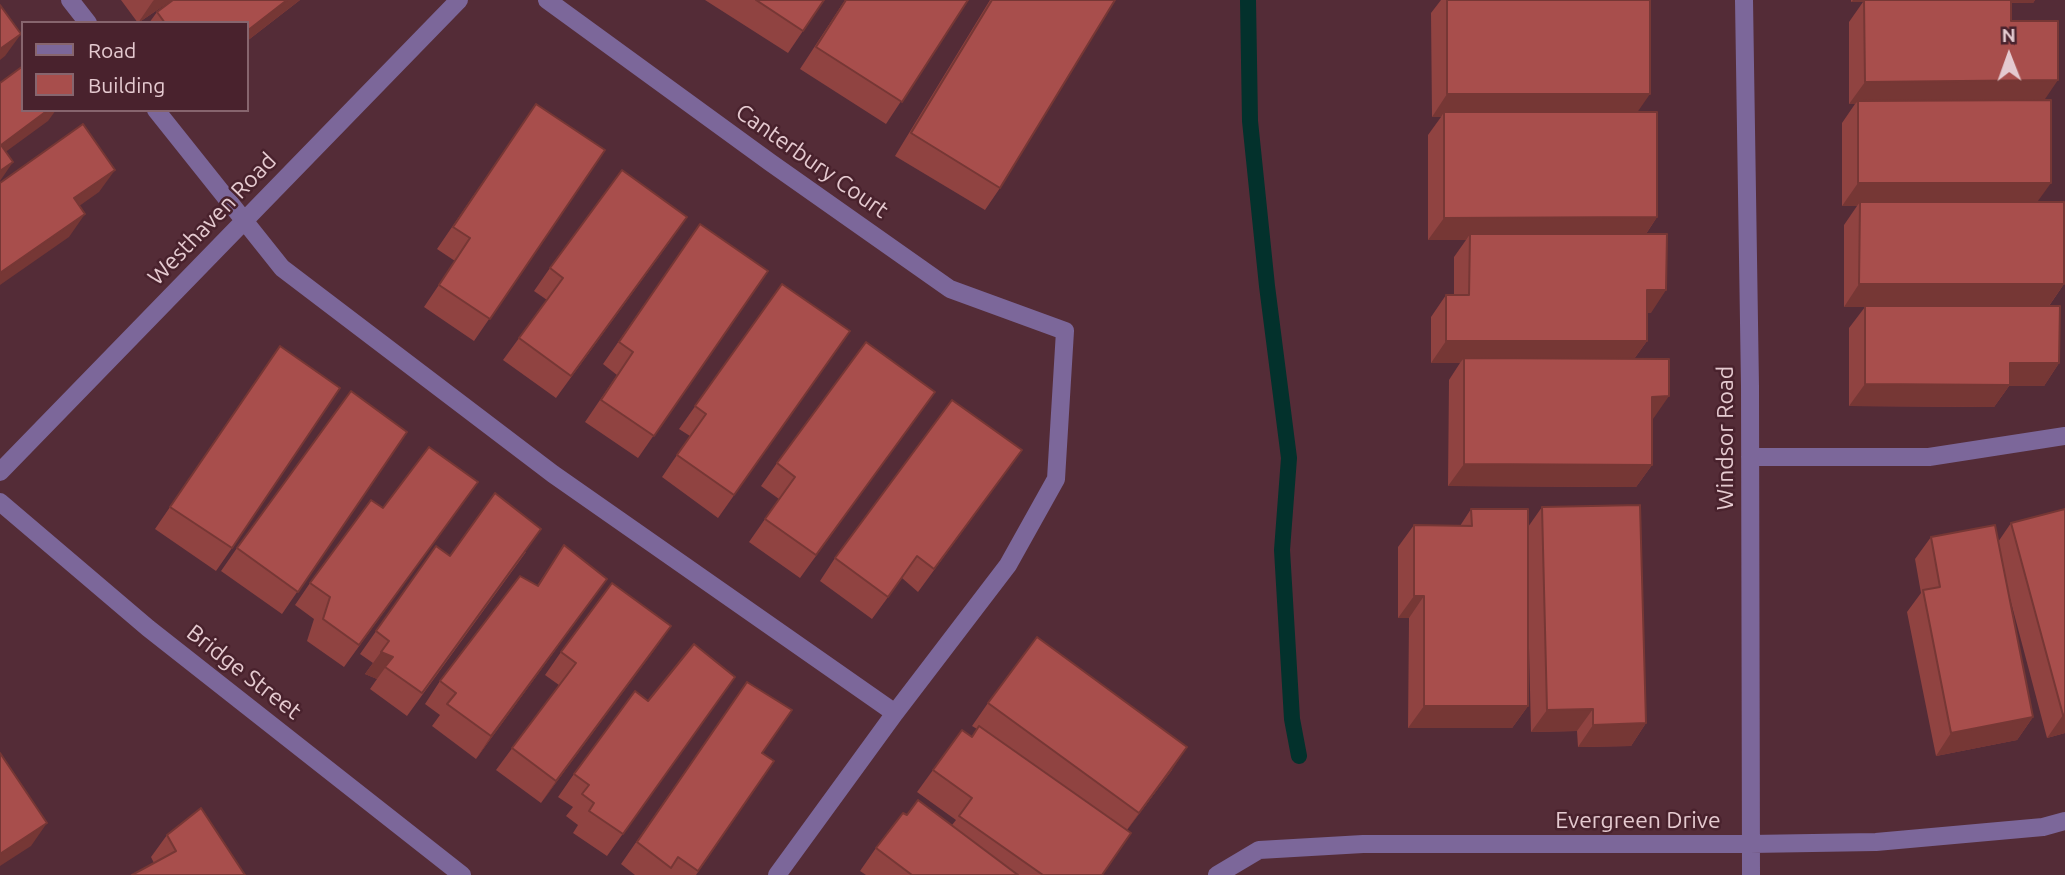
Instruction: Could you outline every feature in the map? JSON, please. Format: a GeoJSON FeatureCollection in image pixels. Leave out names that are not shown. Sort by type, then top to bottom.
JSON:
{"type":"FeatureCollection","features":[{"type":"Feature","properties":{"kind":"street"},"geometry":{"type":"LineString","coordinates":[[70,0],[86,21]]}},
{"type":"Feature","properties":{"kind":"street","name":"Westhaven Road"},"geometry":{"type":"LineString","coordinates":[[0,472],[459,0]]}},
{"type":"Feature","properties":{"kind":"street","name":"Canterbury Court"},"geometry":{"type":"LineString","coordinates":[[547,0],[950,289],[1065,331],[1056,480],[1008,565],[895,713]]}},
{"type":"Feature","properties":{"kind":"street","name":"Windsor Road"},"geometry":{"type":"LineString","coordinates":[[1744,0],[1750,457],[1751,875]]}},
{"type":"Feature","properties":{"kind":"street"},"geometry":{"type":"LineString","coordinates":[[158,112],[282,268],[553,474],[895,713],[777,875]]}},
{"type":"Feature","properties":{"kind":"street"},"geometry":{"type":"LineString","coordinates":[[1750,457],[1929,457],[2065,436]]}},
{"type":"Feature","properties":{"kind":"street","name":"Bridge Street"},"geometry":{"type":"LineString","coordinates":[[0,502],[148,628],[462,875]]}},
{"type":"Feature","properties":{"kind":"street","name":"Evergreen Drive"},"geometry":{"type":"LineString","coordinates":[[1217,875],[1259,850],[1363,844],[1876,842],[2043,827],[2065,821]]}},
{"type":"Feature","properties":{"kind":"building"},"geometry":{"type":"Polygon","coordinates":[[[173,0],[287,0],[248,30],[248,21],[164,21],[157,12],[173,0]]]}},
{"type":"Feature","properties":{"kind":"building"},"geometry":{"type":"Polygon","coordinates":[[[756,0],[824,0],[803,31],[756,0]]]}},
{"type":"Feature","properties":{"kind":"building"},"geometry":{"type":"Polygon","coordinates":[[[846,0],[968,0],[902,102],[816,47],[846,0]]]}},
{"type":"Feature","properties":{"kind":"building"},"geometry":{"type":"Polygon","coordinates":[[[992,0],[1115,0],[1000,188],[911,133],[992,0]]]}},
{"type":"Feature","properties":{"kind":"building"},"geometry":{"type":"Polygon","coordinates":[[[1447,0],[1650,0],[1650,94],[1447,94],[1447,0]]]}},
{"type":"Feature","properties":{"kind":"building"},"geometry":{"type":"Polygon","coordinates":[[[1864,0],[2011,0],[2011,21],[2058,21],[2058,80],[1865,82],[1864,0]]]}},
{"type":"Feature","properties":{"kind":"building"},"geometry":{"type":"Polygon","coordinates":[[[0,5],[21,34],[0,49],[0,5]]]}},
{"type":"Feature","properties":{"kind":"building"},"geometry":{"type":"Polygon","coordinates":[[[21,67],[21,112],[45,112],[1,145],[13,162],[0,171],[0,83],[21,67]]]}},
{"type":"Feature","properties":{"kind":"building"},"geometry":{"type":"Polygon","coordinates":[[[2051,100],[2051,183],[1858,183],[1858,101],[2051,100]]]}},
{"type":"Feature","properties":{"kind":"building"},"geometry":{"type":"Polygon","coordinates":[[[536,104],[605,150],[490,319],[439,285],[470,238],[453,227],[536,104]]]}},
{"type":"Feature","properties":{"kind":"building"},"geometry":{"type":"Polygon","coordinates":[[[1444,112],[1657,112],[1657,217],[1444,218],[1444,112]]]}},
{"type":"Feature","properties":{"kind":"building"},"geometry":{"type":"Polygon","coordinates":[[[83,124],[115,170],[74,198],[85,214],[0,273],[0,183],[83,124]]]}},
{"type":"Feature","properties":{"kind":"building"},"geometry":{"type":"Polygon","coordinates":[[[622,170],[687,217],[571,376],[519,338],[563,278],[550,268],[622,170]]]}},
{"type":"Feature","properties":{"kind":"building"},"geometry":{"type":"Polygon","coordinates":[[[1860,202],[2064,202],[2064,284],[1859,284],[1860,202]]]}},
{"type":"Feature","properties":{"kind":"building"},"geometry":{"type":"Polygon","coordinates":[[[700,224],[768,271],[654,436],[601,400],[633,352],[619,342],[700,224]]]}},
{"type":"Feature","properties":{"kind":"building"},"geometry":{"type":"Polygon","coordinates":[[[1470,234],[1667,234],[1666,290],[1647,290],[1647,341],[1446,341],[1446,295],[1469,295],[1470,234]]]}},
{"type":"Feature","properties":{"kind":"building"},"geometry":{"type":"Polygon","coordinates":[[[782,284],[850,331],[734,495],[677,455],[706,414],[695,406],[782,284]]]}},
{"type":"Feature","properties":{"kind":"building"},"geometry":{"type":"Polygon","coordinates":[[[1865,306],[2060,306],[2059,363],[2010,363],[2010,385],[1865,384],[1865,306]]]}},
{"type":"Feature","properties":{"kind":"building"},"geometry":{"type":"Polygon","coordinates":[[[866,342],[935,392],[816,555],[765,519],[795,477],[777,463],[866,342]]]}},
{"type":"Feature","properties":{"kind":"building"},"geometry":{"type":"Polygon","coordinates":[[[280,346],[340,388],[232,548],[170,507],[280,346]]]}},
{"type":"Feature","properties":{"kind":"building"},"geometry":{"type":"Polygon","coordinates":[[[1464,358],[1669,359],[1669,396],[1652,397],[1652,465],[1464,464],[1464,358]]]}},
{"type":"Feature","properties":{"kind":"building"},"geometry":{"type":"Polygon","coordinates":[[[351,391],[407,432],[298,592],[237,548],[351,391]]]}},
{"type":"Feature","properties":{"kind":"building"},"geometry":{"type":"Polygon","coordinates":[[[952,400],[1022,450],[934,569],[917,556],[888,597],[835,558],[952,400]]]}},
{"type":"Feature","properties":{"kind":"building"},"geometry":{"type":"Polygon","coordinates":[[[429,447],[478,482],[359,645],[323,619],[330,597],[310,583],[371,500],[383,508],[429,447]]]}},
{"type":"Feature","properties":{"kind":"building"},"geometry":{"type":"Polygon","coordinates":[[[495,493],[541,529],[422,693],[385,667],[393,657],[381,652],[389,641],[376,631],[436,546],[450,556],[495,493]]]}},
{"type":"Feature","properties":{"kind":"building"},"geometry":{"type":"Polygon","coordinates":[[[1640,505],[1646,723],[1593,725],[1593,709],[1547,710],[1542,507],[1640,505]]]}},
{"type":"Feature","properties":{"kind":"building"},"geometry":{"type":"Polygon","coordinates":[[[1471,509],[1528,509],[1528,706],[1424,706],[1424,596],[1414,596],[1414,525],[1472,526],[1471,509]]]}},
{"type":"Feature","properties":{"kind":"building"},"geometry":{"type":"Polygon","coordinates":[[[2065,509],[2065,714],[2063,715],[2011,523],[2065,509]]]}},
{"type":"Feature","properties":{"kind":"building"},"geometry":{"type":"Polygon","coordinates":[[[1995,525],[2033,717],[1951,733],[1923,590],[1940,587],[1931,537],[1995,525]]]}},
{"type":"Feature","properties":{"kind":"building"},"geometry":{"type":"Polygon","coordinates":[[[564,545],[607,579],[491,736],[447,704],[456,693],[440,681],[520,576],[538,586],[564,545]]]}},
{"type":"Feature","properties":{"kind":"building"},"geometry":{"type":"Polygon","coordinates":[[[612,583],[671,626],[556,781],[512,748],[576,663],[561,652],[612,583]]]}},
{"type":"Feature","properties":{"kind":"building"},"geometry":{"type":"Polygon","coordinates":[[[1037,637],[1187,747],[1139,813],[988,703],[1037,637]]]}},
{"type":"Feature","properties":{"kind":"building"},"geometry":{"type":"Polygon","coordinates":[[[694,644],[735,677],[623,834],[589,811],[594,803],[582,794],[589,785],[574,774],[635,691],[648,701],[694,644]]]}},
{"type":"Feature","properties":{"kind":"building"},"geometry":{"type":"Polygon","coordinates":[[[747,682],[792,710],[762,753],[774,761],[698,871],[678,857],[671,868],[637,842],[747,682]]]}},
{"type":"Feature","properties":{"kind":"building"},"geometry":{"type":"Polygon","coordinates":[[[979,726],[1131,833],[1102,875],[1043,875],[959,816],[972,798],[933,770],[962,730],[972,737],[979,726]]]}},
{"type":"Feature","properties":{"kind":"building"},"geometry":{"type":"Polygon","coordinates":[[[0,753],[47,823],[0,854],[0,753]]]}},
{"type":"Feature","properties":{"kind":"building"},"geometry":{"type":"Polygon","coordinates":[[[918,800],[1018,875],[912,875],[876,848],[903,813],[907,815],[918,800]]]}},
{"type":"Feature","properties":{"kind":"building"},"geometry":{"type":"Polygon","coordinates":[[[201,808],[245,875],[132,875],[176,851],[167,835],[201,808]]]}},
{"type":"Feature","properties":{"kind":"waterway"},"geometry":{"type":"LineString","coordinates":[[1248,0],[1250,121],[1289,458],[1282,550],[1292,719],[1299,756]]}}]}
